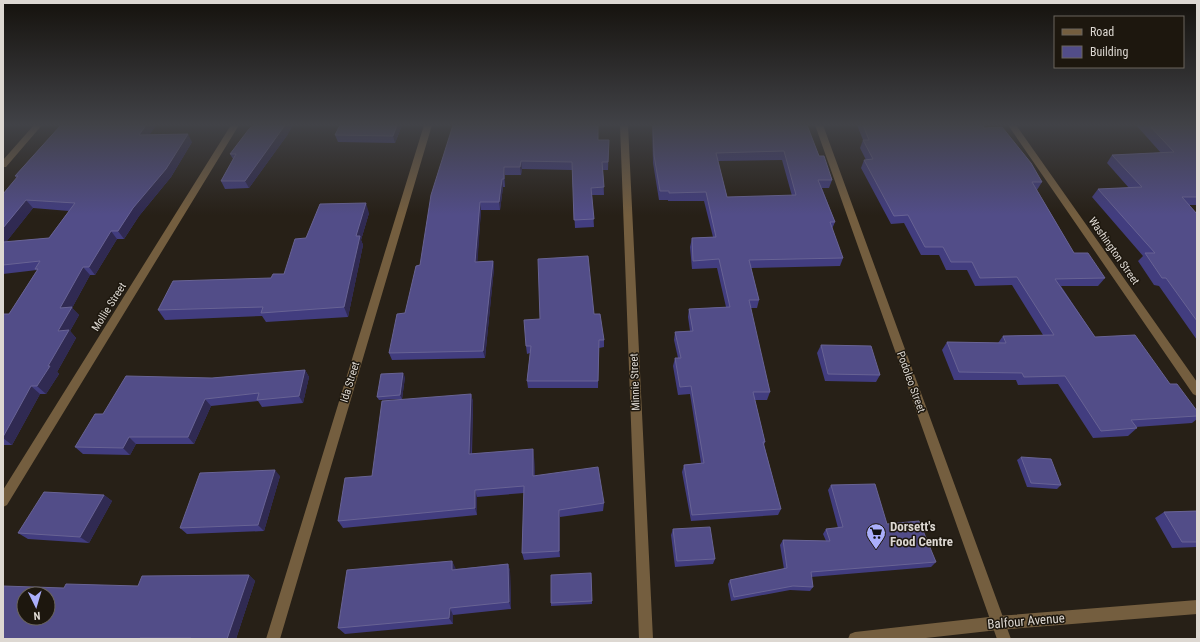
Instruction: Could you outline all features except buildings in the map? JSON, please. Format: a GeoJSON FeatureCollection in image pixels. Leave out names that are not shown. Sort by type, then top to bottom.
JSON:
{"type":"FeatureCollection","features":[{"type":"Feature","properties":{"kind":"street"},"geometry":{"type":"LineString","coordinates":[[3,165],[12,155]]}},
{"type":"Feature","properties":{"kind":"street","name":"Mollie Street"},"geometry":{"type":"LineString","coordinates":[[3,501],[216,155]]}},
{"type":"Feature","properties":{"kind":"street","name":"Ida Street"},"geometry":{"type":"LineString","coordinates":[[273,639],[419,155]]}},
{"type":"Feature","properties":{"kind":"street","name":"Minnie Street"},"geometry":{"type":"LineString","coordinates":[[625,155],[646,639]]}},
{"type":"Feature","properties":{"kind":"street","name":"Podoleo Street"},"geometry":{"type":"LineString","coordinates":[[830,155],[1004,639]]}},
{"type":"Feature","properties":{"kind":"street","name":"Washington Street"},"geometry":{"type":"LineString","coordinates":[[1033,155],[1197,391]]}},
{"type":"Feature","properties":{"kind":"street","name":"Balfour Avenue"},"geometry":{"type":"LineString","coordinates":[[855,639],[1197,606]]}},
{"type":"Feature","properties":{"kind":"place","name":"Dorsett's Food Centre"},"geometry":{"type":"Point","coordinates":[876,550]}}]}
